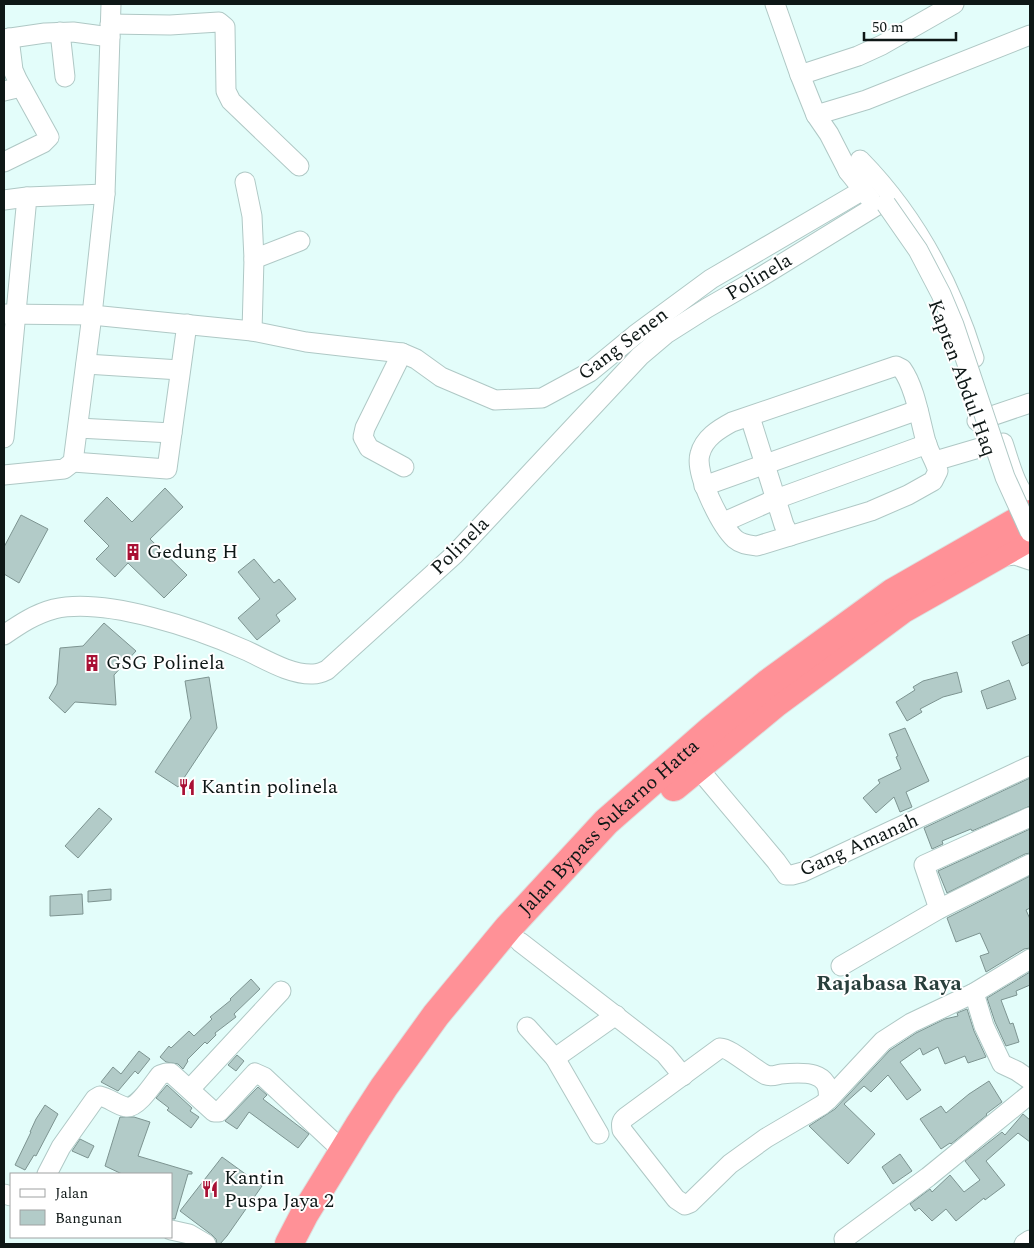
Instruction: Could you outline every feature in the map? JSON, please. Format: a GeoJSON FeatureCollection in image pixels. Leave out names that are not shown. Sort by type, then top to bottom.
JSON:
{"type":"FeatureCollection","features":[{"type":"Feature","properties":{"kind":"highway","name":"Jalan Bypass Sukarno Hatta"},"geometry":{"type":"LineString","coordinates":[[307,1244],[317,1222],[356,1158],[394,1100],[448,1024],[520,942],[636,820],[697,767],[776,703],[988,549],[1030,514]]}},
{"type":"Feature","properties":{"kind":"highway","name":"Jalan Bypass Sukarno Hatta"},"geometry":{"type":"LineString","coordinates":[[289,1244],[342,1151],[384,1087],[448,1001],[508,928],[622,807],[712,728],[767,684],[892,593],[988,549],[1030,537]]}},
{"type":"Feature","properties":{"kind":"street"},"geometry":{"type":"LineString","coordinates":[[73,462],[105,194],[111,4]]}},
{"type":"Feature","properties":{"kind":"street"},"geometry":{"type":"LineString","coordinates":[[775,4],[816,114],[829,134],[843,143],[876,207],[918,250],[941,294],[954,325],[1005,477],[1030,532]]}},
{"type":"Feature","properties":{"kind":"street"},"geometry":{"type":"LineString","coordinates":[[800,75],[858,56],[882,45],[954,4]]}},
{"type":"Feature","properties":{"kind":"street"},"geometry":{"type":"LineString","coordinates":[[4,162],[43,143],[49,137],[12,89],[14,70],[6,39],[60,32],[110,31],[219,22],[225,27],[226,91],[230,100],[299,166]]}},
{"type":"Feature","properties":{"kind":"street"},"geometry":{"type":"LineString","coordinates":[[60,32],[65,77]]}},
{"type":"Feature","properties":{"kind":"street"},"geometry":{"type":"LineString","coordinates":[[816,114],[875,97],[1030,34]]}},
{"type":"Feature","properties":{"kind":"street","name":"Kapten Abdul Haq"},"geometry":{"type":"LineString","coordinates":[[854,165],[863,190],[904,246],[936,283]]}},
{"type":"Feature","properties":{"kind":"street","name":"Kapten Abdul Haq"},"geometry":{"type":"LineString","coordinates":[[854,165],[877,177],[918,234],[936,283],[946,323],[1018,494]]}},
{"type":"Feature","properties":{"kind":"street"},"geometry":{"type":"LineString","coordinates":[[245,182],[252,216],[254,259],[252,331]]}},
{"type":"Feature","properties":{"kind":"street","name":"Gang Senen"},"geometry":{"type":"LineString","coordinates":[[10,314],[92,315],[187,324],[252,331],[306,342],[402,353],[416,359],[441,377],[495,400],[542,398],[590,372],[635,335],[711,279],[863,190]]}},
{"type":"Feature","properties":{"kind":"street"},"geometry":{"type":"LineString","coordinates":[[4,200],[27,197],[105,194]]}},
{"type":"Feature","properties":{"kind":"street"},"geometry":{"type":"LineString","coordinates":[[4,438],[10,314],[27,197]]}},
{"type":"Feature","properties":{"kind":"street","name":"Polinela"},"geometry":{"type":"LineString","coordinates":[[4,635],[26,620],[54,609],[73,607],[104,608],[140,614],[226,641],[291,670],[312,674],[327,670],[454,555],[640,356],[659,340],[707,308],[876,207]]}},
{"type":"Feature","properties":{"kind":"street"},"geometry":{"type":"LineString","coordinates":[[254,259],[300,241]]}},
{"type":"Feature","properties":{"kind":"street"},"geometry":{"type":"LineString","coordinates":[[4,475],[64,469],[73,462],[167,469],[187,324]]}},
{"type":"Feature","properties":{"kind":"street"},"geometry":{"type":"LineString","coordinates":[[402,353],[365,428],[363,437],[369,448],[404,467]]}},
{"type":"Feature","properties":{"kind":"street"},"geometry":{"type":"LineString","coordinates":[[86,364],[180,370]]}},
{"type":"Feature","properties":{"kind":"street"},"geometry":{"type":"LineString","coordinates":[[896,366],[904,372],[918,410],[927,444],[938,471],[937,476],[933,481],[908,495],[871,511],[757,546],[744,545],[734,538],[715,510],[704,486],[699,456],[703,446],[720,429],[732,422],[896,366]]}},
{"type":"Feature","properties":{"kind":"street"},"geometry":{"type":"LineString","coordinates":[[985,419],[1030,403]]}},
{"type":"Feature","properties":{"kind":"street"},"geometry":{"type":"LineString","coordinates":[[704,486],[918,410]]}},
{"type":"Feature","properties":{"kind":"street"},"geometry":{"type":"LineString","coordinates":[[750,417],[784,525],[790,536]]}},
{"type":"Feature","properties":{"kind":"street","name":"Kapten Abdul Haq"},"geometry":{"type":"LineString","coordinates":[[985,419],[986,446],[1018,494]]}},
{"type":"Feature","properties":{"kind":"street"},"geometry":{"type":"LineString","coordinates":[[78,428],[172,433]]}},
{"type":"Feature","properties":{"kind":"street"},"geometry":{"type":"LineString","coordinates":[[724,522],[776,499],[927,444]]}},
{"type":"Feature","properties":{"kind":"street"},"geometry":{"type":"LineString","coordinates":[[935,461],[986,446]]}},
{"type":"Feature","properties":{"kind":"street","name":"Kapten Abdul Haq"},"geometry":{"type":"LineString","coordinates":[[988,549],[1006,514],[1008,502],[1018,494]]}},
{"type":"Feature","properties":{"kind":"street"},"geometry":{"type":"LineString","coordinates":[[988,549],[1030,560]]}},
{"type":"Feature","properties":{"kind":"street","name":"Gang Amanah"},"geometry":{"type":"LineString","coordinates":[[697,767],[786,875],[792,875],[803,872],[918,820],[1030,766]]}},
{"type":"Feature","properties":{"kind":"street"},"geometry":{"type":"LineString","coordinates":[[939,909],[924,865],[1030,817]]}},
{"type":"Feature","properties":{"kind":"street"},"geometry":{"type":"LineString","coordinates":[[841,966],[939,909],[1030,864]]}},
{"type":"Feature","properties":{"kind":"street"},"geometry":{"type":"LineString","coordinates":[[520,942],[665,1054],[683,1076]]}},
{"type":"Feature","properties":{"kind":"street"},"geometry":{"type":"LineString","coordinates":[[828,1100],[830,1090],[827,1082],[821,1077],[803,1074],[768,1076],[725,1048],[720,1048],[626,1117],[621,1122],[621,1126],[622,1130],[679,1202],[685,1205],[690,1203],[730,1164],[766,1138],[828,1100],[883,1041],[911,1023],[974,993],[1030,959]]}},
{"type":"Feature","properties":{"kind":"street"},"geometry":{"type":"LineString","coordinates":[[190,1089],[281,991]]}},
{"type":"Feature","properties":{"kind":"street"},"geometry":{"type":"LineString","coordinates":[[844,1239],[928,1177],[1010,1112],[1027,1093],[1017,1071],[1002,1064],[984,1026],[974,993]]}},
{"type":"Feature","properties":{"kind":"street"},"geometry":{"type":"LineString","coordinates":[[555,1058],[616,1015]]}},
{"type":"Feature","properties":{"kind":"street"},"geometry":{"type":"LineString","coordinates":[[527,1027],[555,1058],[599,1134]]}},
{"type":"Feature","properties":{"kind":"street"},"geometry":{"type":"LineString","coordinates":[[48,1173],[61,1147],[95,1099],[100,1096],[124,1107],[131,1108],[160,1075],[166,1073],[171,1073],[214,1112],[219,1112],[255,1073],[264,1076],[342,1151]]}},
{"type":"Feature","properties":{"kind":"street"},"geometry":{"type":"LineString","coordinates":[[172,1230],[189,1234],[206,1244]]}},
{"type":"Feature","properties":{"kind":"street"},"geometry":{"type":"LineString","coordinates":[[1024,1244],[1030,1240]]}},
{"type":"Feature","properties":{"kind":"building","name":"Gedung H"},"geometry":{"type":"Polygon","coordinates":[[[165,488],[183,507],[150,539],[187,575],[164,598],[128,563],[115,577],[96,559],[109,546],[84,521],[107,497],[132,522],[165,488]]]}},
{"type":"Feature","properties":{"kind":"building"},"geometry":{"type":"Polygon","coordinates":[[[21,515],[48,529],[19,583],[4,574],[4,547],[21,515]]]}},
{"type":"Feature","properties":{"kind":"building"},"geometry":{"type":"Polygon","coordinates":[[[254,559],[274,583],[279,579],[296,599],[276,615],[280,621],[257,640],[238,618],[260,599],[238,572],[254,559]]]}},
{"type":"Feature","properties":{"kind":"building","name":"GSG Polinela"},"geometry":{"type":"Polygon","coordinates":[[[104,623],[136,651],[114,675],[116,705],[75,702],[65,713],[49,698],[57,684],[60,648],[83,646],[104,623]]]}},
{"type":"Feature","properties":{"kind":"building"},"geometry":{"type":"Polygon","coordinates":[[[1030,634],[1030,662],[1022,666],[1012,642],[1030,634]]]}},
{"type":"Feature","properties":{"kind":"building"},"geometry":{"type":"Polygon","coordinates":[[[957,672],[962,692],[943,697],[920,709],[922,712],[907,721],[896,702],[915,690],[913,687],[923,681],[957,672]]]}},
{"type":"Feature","properties":{"kind":"building"},"geometry":{"type":"Polygon","coordinates":[[[209,677],[217,728],[178,787],[155,772],[191,718],[185,681],[209,677]]]}},
{"type":"Feature","properties":{"kind":"building"},"geometry":{"type":"Polygon","coordinates":[[[1009,680],[1016,699],[987,709],[981,691],[1009,680]]]}},
{"type":"Feature","properties":{"kind":"building"},"geometry":{"type":"Polygon","coordinates":[[[905,728],[929,781],[906,792],[912,807],[900,812],[894,797],[876,813],[863,798],[880,783],[878,780],[901,769],[889,734],[905,728]]]}},
{"type":"Feature","properties":{"kind":"building"},"geometry":{"type":"Polygon","coordinates":[[[1030,778],[1030,806],[972,831],[971,829],[942,841],[943,844],[932,849],[924,828],[1030,778]]]}},
{"type":"Feature","properties":{"kind":"building"},"geometry":{"type":"Polygon","coordinates":[[[99,808],[112,819],[78,858],[65,846],[99,808]]]}},
{"type":"Feature","properties":{"kind":"building"},"geometry":{"type":"Polygon","coordinates":[[[1030,829],[1030,853],[947,893],[938,871],[1030,829]]]}},
{"type":"Feature","properties":{"kind":"building"},"geometry":{"type":"Polygon","coordinates":[[[1030,876],[1030,908],[1026,910],[1030,919],[1030,948],[1024,949],[986,972],[980,956],[989,953],[980,933],[956,942],[947,918],[1030,876]]]}},
{"type":"Feature","properties":{"kind":"building"},"geometry":{"type":"Polygon","coordinates":[[[111,889],[111,900],[88,902],[88,891],[111,889]]]}},
{"type":"Feature","properties":{"kind":"building"},"geometry":{"type":"Polygon","coordinates":[[[82,894],[83,914],[50,916],[50,896],[82,894]]]}},
{"type":"Feature","properties":{"kind":"building"},"geometry":{"type":"Polygon","coordinates":[[[1030,972],[1030,985],[1016,991],[1017,995],[1001,1000],[1010,1024],[1013,1023],[1019,1042],[1006,1046],[987,998],[1030,972]]]}},
{"type":"Feature","properties":{"kind":"building"},"geometry":{"type":"Polygon","coordinates":[[[251,979],[260,989],[234,1014],[236,1017],[215,1033],[216,1035],[207,1044],[205,1042],[187,1060],[183,1069],[178,1064],[166,1062],[160,1057],[169,1046],[171,1048],[189,1031],[194,1036],[212,1019],[210,1017],[231,1000],[251,979]]]}},
{"type":"Feature","properties":{"kind":"building"},"geometry":{"type":"Polygon","coordinates":[[[967,1009],[974,1031],[986,1057],[968,1063],[965,1056],[945,1064],[938,1047],[923,1055],[920,1048],[900,1062],[921,1090],[907,1100],[888,1075],[871,1092],[864,1086],[844,1104],[875,1134],[848,1164],[809,1126],[835,1109],[890,1050],[916,1033],[945,1019],[958,1016],[957,1013],[967,1009]]]}},
{"type":"Feature","properties":{"kind":"building"},"geometry":{"type":"Polygon","coordinates":[[[139,1051],[150,1059],[138,1074],[135,1071],[118,1091],[101,1082],[113,1067],[121,1074],[139,1051]]]}},
{"type":"Feature","properties":{"kind":"building"},"geometry":{"type":"Polygon","coordinates":[[[237,1055],[244,1061],[236,1071],[228,1065],[237,1055]]]}},
{"type":"Feature","properties":{"kind":"building"},"geometry":{"type":"Polygon","coordinates":[[[989,1081],[1002,1102],[951,1144],[941,1149],[920,1119],[941,1106],[946,1113],[969,1094],[989,1081]]]}},
{"type":"Feature","properties":{"kind":"building"},"geometry":{"type":"Polygon","coordinates":[[[167,1085],[192,1108],[190,1111],[199,1117],[191,1128],[167,1110],[169,1108],[156,1098],[167,1085]]]}},
{"type":"Feature","properties":{"kind":"building"},"geometry":{"type":"Polygon","coordinates":[[[258,1087],[267,1095],[263,1099],[309,1134],[298,1148],[249,1112],[237,1129],[225,1121],[258,1087]]]}},
{"type":"Feature","properties":{"kind":"building"},"geometry":{"type":"Polygon","coordinates":[[[45,1105],[58,1114],[36,1156],[34,1155],[25,1170],[15,1165],[36,1119],[45,1105]]]}},
{"type":"Feature","properties":{"kind":"building"},"geometry":{"type":"Polygon","coordinates":[[[1023,1114],[1030,1120],[1030,1142],[1018,1133],[986,1161],[1005,1185],[985,1200],[984,1198],[956,1221],[946,1209],[932,1221],[919,1208],[915,1211],[910,1204],[930,1189],[932,1192],[950,1175],[964,1192],[980,1180],[965,1161],[1002,1132],[1005,1135],[1023,1114]]]}},
{"type":"Feature","properties":{"kind":"building"},"geometry":{"type":"Polygon","coordinates":[[[120,1117],[134,1117],[150,1122],[138,1156],[192,1172],[192,1174],[188,1174],[175,1219],[172,1219],[172,1173],[120,1173],[105,1166],[120,1117]]]}},
{"type":"Feature","properties":{"kind":"building"},"geometry":{"type":"Polygon","coordinates":[[[80,1139],[94,1146],[88,1158],[72,1151],[80,1139]]]}},
{"type":"Feature","properties":{"kind":"building"},"geometry":{"type":"Polygon","coordinates":[[[900,1154],[912,1171],[893,1184],[882,1167],[900,1154]]]}},
{"type":"Feature","properties":{"kind":"building"},"geometry":{"type":"Polygon","coordinates":[[[222,1157],[262,1186],[227,1236],[220,1244],[217,1244],[216,1239],[212,1235],[180,1211],[222,1157]]]}},
{"type":"Feature","properties":{"kind":"place","name":"Gedung H"},"geometry":{"type":"Point","coordinates":[133,552]}},
{"type":"Feature","properties":{"kind":"place","name":"GSG Polinela"},"geometry":{"type":"Point","coordinates":[92,663]}},
{"type":"Feature","properties":{"kind":"place","name":"Kantin polinela"},"geometry":{"type":"Point","coordinates":[187,787]}},
{"type":"Feature","properties":{"kind":"place","name":"Kantin Puspa Jaya 2"},"geometry":{"type":"Point","coordinates":[210,1189]}},
{"type":"Feature","properties":{"kind":"district","name":"Rajabasa Raya"},"geometry":{"type":"Point","coordinates":[889,983]}}]}
